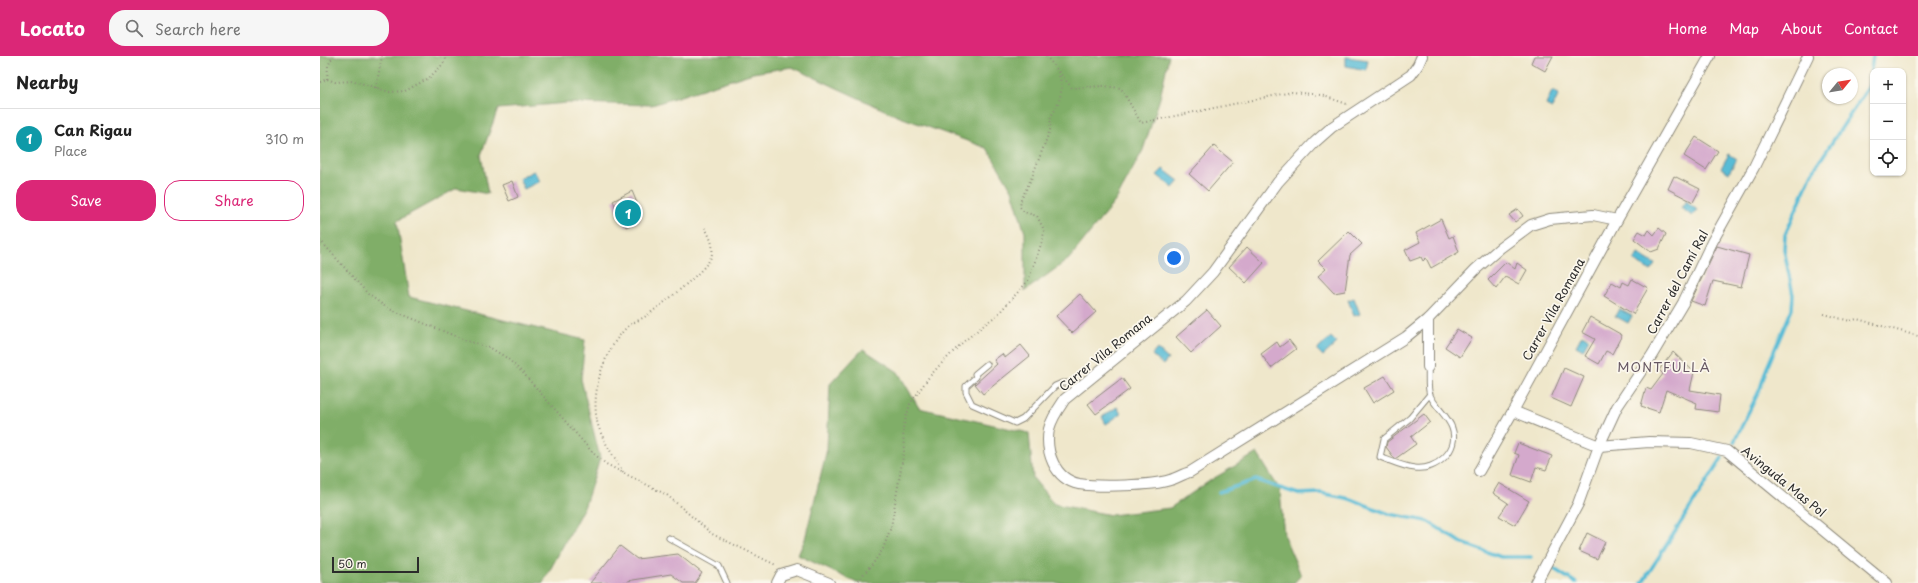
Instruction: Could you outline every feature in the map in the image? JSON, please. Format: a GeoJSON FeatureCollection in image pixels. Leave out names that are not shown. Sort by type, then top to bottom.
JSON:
{"type":"FeatureCollection","features":[{"type":"Feature","properties":{"kind":"street","name":"Carrer Vila Romana"},"geometry":{"type":"LineString","coordinates":[[1422,56],[1418,66],[1411,75],[1332,127],[1294,162],[1213,272],[1186,301],[1154,329],[1065,399],[1055,413],[1049,427],[1047,442],[1050,456],[1057,470],[1066,479],[1079,484],[1152,484],[1170,480],[1210,460],[1406,337],[1428,320],[1476,269],[1500,248],[1531,225],[1550,219],[1592,215],[1616,220]]}},
{"type":"Feature","properties":{"kind":"street","name":"Carrer Vila Romana"},"geometry":{"type":"LineString","coordinates":[[1479,471],[1616,220],[1710,56]]}},
{"type":"Feature","properties":{"kind":"street","name":"Carrer del Camí Ral"},"geometry":{"type":"LineString","coordinates":[[1536,583],[1578,504],[1599,446],[1617,408],[1652,355],[1683,303],[1712,242],[1754,167],[1808,56]]}},
{"type":"Feature","properties":{"kind":"street"},"geometry":{"type":"LineString","coordinates":[[1428,320],[1428,367]]}},
{"type":"Feature","properties":{"kind":"street"},"geometry":{"type":"LineString","coordinates":[[1513,411],[1599,446]]}},
{"type":"Feature","properties":{"kind":"street","name":"Avinguda Mas Pol"},"geometry":{"type":"LineString","coordinates":[[1599,446],[1649,442],[1691,443],[1726,451],[1887,583]]}},
{"type":"Feature","properties":{"kind":"street"},"geometry":{"type":"LineString","coordinates":[[777,583],[781,575],[797,570],[829,583]]}},
{"type":"Feature","properties":{"kind":"lane"},"geometry":{"type":"LineString","coordinates":[[987,364],[975,374],[976,377],[966,386],[966,392],[972,404],[1014,423],[1023,419],[1054,386],[1062,383],[1069,383],[1077,389]]}},
{"type":"Feature","properties":{"kind":"lane"},"geometry":{"type":"LineString","coordinates":[[1428,367],[1430,394],[1453,428],[1454,440],[1452,450],[1441,460],[1426,467],[1415,468],[1380,457],[1384,439],[1410,418],[1430,394]]}},
{"type":"Feature","properties":{"kind":"lane"},"geometry":{"type":"LineString","coordinates":[[669,538],[719,566],[727,583]]}},
{"type":"Feature","properties":{"kind":"path"},"geometry":{"type":"LineString","coordinates":[[327,79],[328,66],[333,56]]}},
{"type":"Feature","properties":{"kind":"path"},"geometry":{"type":"LineString","coordinates":[[376,88],[382,56]]}},
{"type":"Feature","properties":{"kind":"path"},"geometry":{"type":"LineString","coordinates":[[320,82],[327,79],[335,82],[354,81],[390,92],[405,91],[429,78],[444,64],[447,56]]}},
{"type":"Feature","properties":{"kind":"path"},"geometry":{"type":"LineString","coordinates":[[1046,56],[1072,88],[1103,86],[1120,88],[1141,123],[1292,92],[1321,95],[1360,108]]}},
{"type":"Feature","properties":{"kind":"path"},"geometry":{"type":"LineString","coordinates":[[855,583],[872,565],[883,549],[891,527],[904,451],[903,428],[910,404],[928,377],[962,342],[998,314],[1028,281],[1040,250],[1044,230],[1037,216],[1024,212],[1020,207],[1021,200],[1032,177],[1050,130],[1051,116],[1060,98],[1062,86],[1058,71]]}},
{"type":"Feature","properties":{"kind":"path"},"geometry":{"type":"LineString","coordinates":[[624,473],[605,441],[597,420],[597,384],[608,352],[626,328],[646,316],[699,273],[711,257],[712,240],[705,228]]}},
{"type":"Feature","properties":{"kind":"path"},"geometry":{"type":"LineString","coordinates":[[320,240],[368,294],[387,308],[467,341],[489,347],[506,358],[524,374],[592,454],[606,464],[667,495],[712,534],[790,572]]}},
{"type":"Feature","properties":{"kind":"path"},"geometry":{"type":"LineString","coordinates":[[1824,314],[1850,321],[1857,320],[1918,336]]}},
{"type":"Feature","properties":{"kind":"green space"},"geometry":{"type":"Polygon","coordinates":[[[320,56],[1169,56],[1160,98],[1143,150],[1116,200],[1069,259],[1025,291],[1025,233],[1012,190],[987,148],[897,116],[792,67],[753,73],[652,105],[567,103],[498,109],[481,155],[488,194],[457,188],[397,221],[409,297],[585,340],[581,379],[600,458],[585,505],[543,583],[320,583],[320,56]]]}},
{"type":"Feature","properties":{"kind":"green space"},"geometry":{"type":"Polygon","coordinates":[[[863,349],[898,372],[919,408],[1029,433],[1033,478],[1054,504],[1111,515],[1170,508],[1211,480],[1257,453],[1280,490],[1284,536],[1301,575],[1294,583],[857,583],[798,555],[805,539],[827,449],[830,384],[863,349]]]}},
{"type":"Feature","properties":{"kind":"water"},"geometry":{"type":"Polygon","coordinates":[[[1346,57],[1368,60],[1366,70],[1346,66],[1346,57]]]}},
{"type":"Feature","properties":{"kind":"water"},"geometry":{"type":"Polygon","coordinates":[[[1552,91],[1559,94],[1552,108],[1546,105],[1552,91]]]}},
{"type":"Feature","properties":{"kind":"water"},"geometry":{"type":"Polygon","coordinates":[[[1729,154],[1737,159],[1729,173],[1721,168],[1729,154]]]}},
{"type":"Feature","properties":{"kind":"water"},"geometry":{"type":"Polygon","coordinates":[[[1163,169],[1179,181],[1173,188],[1157,175],[1163,169]]]}},
{"type":"Feature","properties":{"kind":"water"},"geometry":{"type":"Polygon","coordinates":[[[534,171],[540,181],[524,189],[519,178],[534,171]]]}},
{"type":"Feature","properties":{"kind":"water"},"geometry":{"type":"Polygon","coordinates":[[[1686,201],[1697,210],[1692,216],[1681,208],[1686,201]]]}},
{"type":"Feature","properties":{"kind":"water"},"geometry":{"type":"Polygon","coordinates":[[[1638,254],[1655,264],[1651,271],[1634,261],[1638,254]]]}},
{"type":"Feature","properties":{"kind":"water"},"geometry":{"type":"Polygon","coordinates":[[[1354,298],[1360,314],[1354,316],[1348,300],[1354,298]]]}},
{"type":"Feature","properties":{"kind":"water"},"geometry":{"type":"Polygon","coordinates":[[[1619,309],[1632,316],[1628,323],[1615,316],[1619,309]]]}},
{"type":"Feature","properties":{"kind":"water"},"geometry":{"type":"Polygon","coordinates":[[[1582,335],[1589,339],[1583,350],[1576,346],[1582,335]]]}},
{"type":"Feature","properties":{"kind":"water"},"geometry":{"type":"Polygon","coordinates":[[[1331,337],[1337,343],[1323,356],[1317,350],[1331,337]]]}},
{"type":"Feature","properties":{"kind":"water"},"geometry":{"type":"Polygon","coordinates":[[[1157,349],[1168,359],[1163,365],[1152,355],[1157,349]]]}},
{"type":"Feature","properties":{"kind":"water"},"geometry":{"type":"Polygon","coordinates":[[[1117,407],[1121,414],[1106,424],[1102,417],[1117,407]]]}},
{"type":"Feature","properties":{"kind":"building"},"geometry":{"type":"Polygon","coordinates":[[[1534,56],[1553,56],[1545,71],[1531,63],[1534,56]]]}},
{"type":"Feature","properties":{"kind":"building"},"geometry":{"type":"Polygon","coordinates":[[[1696,137],[1718,151],[1706,170],[1684,156],[1696,137]]]}},
{"type":"Feature","properties":{"kind":"building"},"geometry":{"type":"Polygon","coordinates":[[[1214,146],[1233,162],[1208,191],[1189,174],[1214,146]]]}},
{"type":"Feature","properties":{"kind":"building"},"geometry":{"type":"Polygon","coordinates":[[[1674,176],[1700,189],[1693,202],[1668,189],[1674,176]]]}},
{"type":"Feature","properties":{"kind":"building"},"geometry":{"type":"Polygon","coordinates":[[[512,181],[518,197],[509,201],[502,185],[512,181]]]}},
{"type":"Feature","properties":{"kind":"building"},"geometry":{"type":"Polygon","coordinates":[[[632,191],[637,203],[632,205],[640,220],[626,227],[613,201],[632,191]]]}},
{"type":"Feature","properties":{"kind":"building"},"geometry":{"type":"Polygon","coordinates":[[[1518,209],[1523,216],[1515,222],[1509,215],[1518,209]]]}},
{"type":"Feature","properties":{"kind":"building"},"geometry":{"type":"Polygon","coordinates":[[[1441,219],[1449,238],[1453,236],[1459,252],[1431,268],[1426,258],[1423,261],[1421,257],[1410,261],[1405,250],[1420,242],[1416,233],[1441,219]]]}},
{"type":"Feature","properties":{"kind":"building"},"geometry":{"type":"Polygon","coordinates":[[[1659,228],[1666,234],[1659,249],[1651,252],[1634,239],[1639,231],[1646,235],[1649,230],[1654,235],[1659,228]]]}},
{"type":"Feature","properties":{"kind":"building"},"geometry":{"type":"Polygon","coordinates":[[[1349,231],[1362,244],[1350,255],[1345,291],[1334,293],[1318,276],[1326,269],[1318,261],[1349,231]]]}},
{"type":"Feature","properties":{"kind":"building"},"geometry":{"type":"Polygon","coordinates":[[[1717,246],[1749,255],[1741,287],[1713,281],[1705,306],[1691,301],[1717,246]]]}},
{"type":"Feature","properties":{"kind":"building"},"geometry":{"type":"Polygon","coordinates":[[[1247,247],[1264,263],[1246,283],[1229,267],[1247,247]]]}},
{"type":"Feature","properties":{"kind":"building"},"geometry":{"type":"Polygon","coordinates":[[[1506,262],[1515,269],[1517,263],[1527,270],[1519,284],[1505,277],[1496,289],[1488,280],[1506,262]]]}},
{"type":"Feature","properties":{"kind":"building"},"geometry":{"type":"Polygon","coordinates":[[[1632,279],[1648,288],[1633,314],[1604,296],[1612,282],[1621,287],[1623,282],[1629,285],[1632,279]]]}},
{"type":"Feature","properties":{"kind":"building"},"geometry":{"type":"Polygon","coordinates":[[[1080,294],[1096,312],[1072,333],[1056,316],[1080,294]]]}},
{"type":"Feature","properties":{"kind":"building"},"geometry":{"type":"Polygon","coordinates":[[[1207,310],[1221,326],[1191,353],[1176,337],[1207,310]]]}},
{"type":"Feature","properties":{"kind":"building"},"geometry":{"type":"Polygon","coordinates":[[[1590,317],[1622,335],[1612,354],[1606,351],[1599,364],[1585,356],[1595,339],[1582,332],[1590,317]]]}},
{"type":"Feature","properties":{"kind":"building"},"geometry":{"type":"Polygon","coordinates":[[[1457,329],[1472,338],[1460,357],[1445,347],[1457,329]]]}},
{"type":"Feature","properties":{"kind":"building"},"geometry":{"type":"Polygon","coordinates":[[[1289,340],[1296,349],[1271,368],[1261,354],[1277,342],[1280,347],[1289,340]]]}},
{"type":"Feature","properties":{"kind":"building"},"geometry":{"type":"Polygon","coordinates":[[[1021,345],[1030,356],[983,394],[975,384],[997,364],[994,360],[1002,354],[1005,358],[1021,345]]]}},
{"type":"Feature","properties":{"kind":"building"},"geometry":{"type":"Polygon","coordinates":[[[1673,352],[1694,372],[1690,390],[1720,395],[1718,412],[1696,409],[1697,403],[1666,390],[1659,412],[1641,406],[1646,388],[1651,390],[1663,374],[1659,370],[1673,352]]]}},
{"type":"Feature","properties":{"kind":"building"},"geometry":{"type":"Polygon","coordinates":[[[1564,368],[1584,377],[1571,407],[1551,398],[1564,368]]]}},
{"type":"Feature","properties":{"kind":"building"},"geometry":{"type":"Polygon","coordinates":[[[1385,376],[1394,390],[1373,403],[1364,388],[1385,376]]]}},
{"type":"Feature","properties":{"kind":"building"},"geometry":{"type":"Polygon","coordinates":[[[1122,378],[1130,389],[1096,414],[1088,404],[1122,378]]]}},
{"type":"Feature","properties":{"kind":"building"},"geometry":{"type":"Polygon","coordinates":[[[1424,414],[1430,422],[1411,437],[1416,444],[1395,459],[1386,447],[1387,442],[1424,414]]]}},
{"type":"Feature","properties":{"kind":"building"},"geometry":{"type":"Polygon","coordinates":[[[1518,443],[1552,456],[1546,470],[1536,467],[1531,482],[1512,475],[1519,455],[1514,453],[1518,443]]]}},
{"type":"Feature","properties":{"kind":"building"},"geometry":{"type":"Polygon","coordinates":[[[1499,483],[1529,501],[1515,525],[1499,516],[1508,503],[1493,493],[1499,483]]]}},
{"type":"Feature","properties":{"kind":"building"},"geometry":{"type":"Polygon","coordinates":[[[1587,533],[1605,542],[1597,559],[1579,551],[1587,533]]]}},
{"type":"Feature","properties":{"kind":"building"},"geometry":{"type":"Polygon","coordinates":[[[620,546],[637,559],[678,554],[702,573],[695,583],[683,583],[671,574],[627,581],[625,583],[590,583],[620,546]]]}},
{"type":"Feature","properties":{"kind":"waterway"},"geometry":{"type":"LineString","coordinates":[[1734,442],[1760,389],[1766,370],[1792,309],[1793,295],[1784,249],[1785,235],[1812,173],[1869,86],[1873,56]]}},
{"type":"Feature","properties":{"kind":"waterway"},"geometry":{"type":"LineString","coordinates":[[1642,583],[1722,458]]}},
{"type":"Feature","properties":{"kind":"waterway"},"geometry":{"type":"LineString","coordinates":[[1219,492],[1256,480],[1298,494],[1321,493],[1350,499],[1389,514],[1427,521],[1462,543],[1501,557],[1531,557]]}},
{"type":"Feature","properties":{"kind":"waterway"},"geometry":{"type":"LineString","coordinates":[[1551,567],[1576,583]]}},
{"type":"Feature","properties":{"kind":"place","name":"Can Rigau"},"geometry":{"type":"Point","coordinates":[628,213]}},
{"type":"Feature","properties":{"kind":"district","name":"MONTFULLÀ"},"geometry":{"type":"Point","coordinates":[1664,366]}}]}
